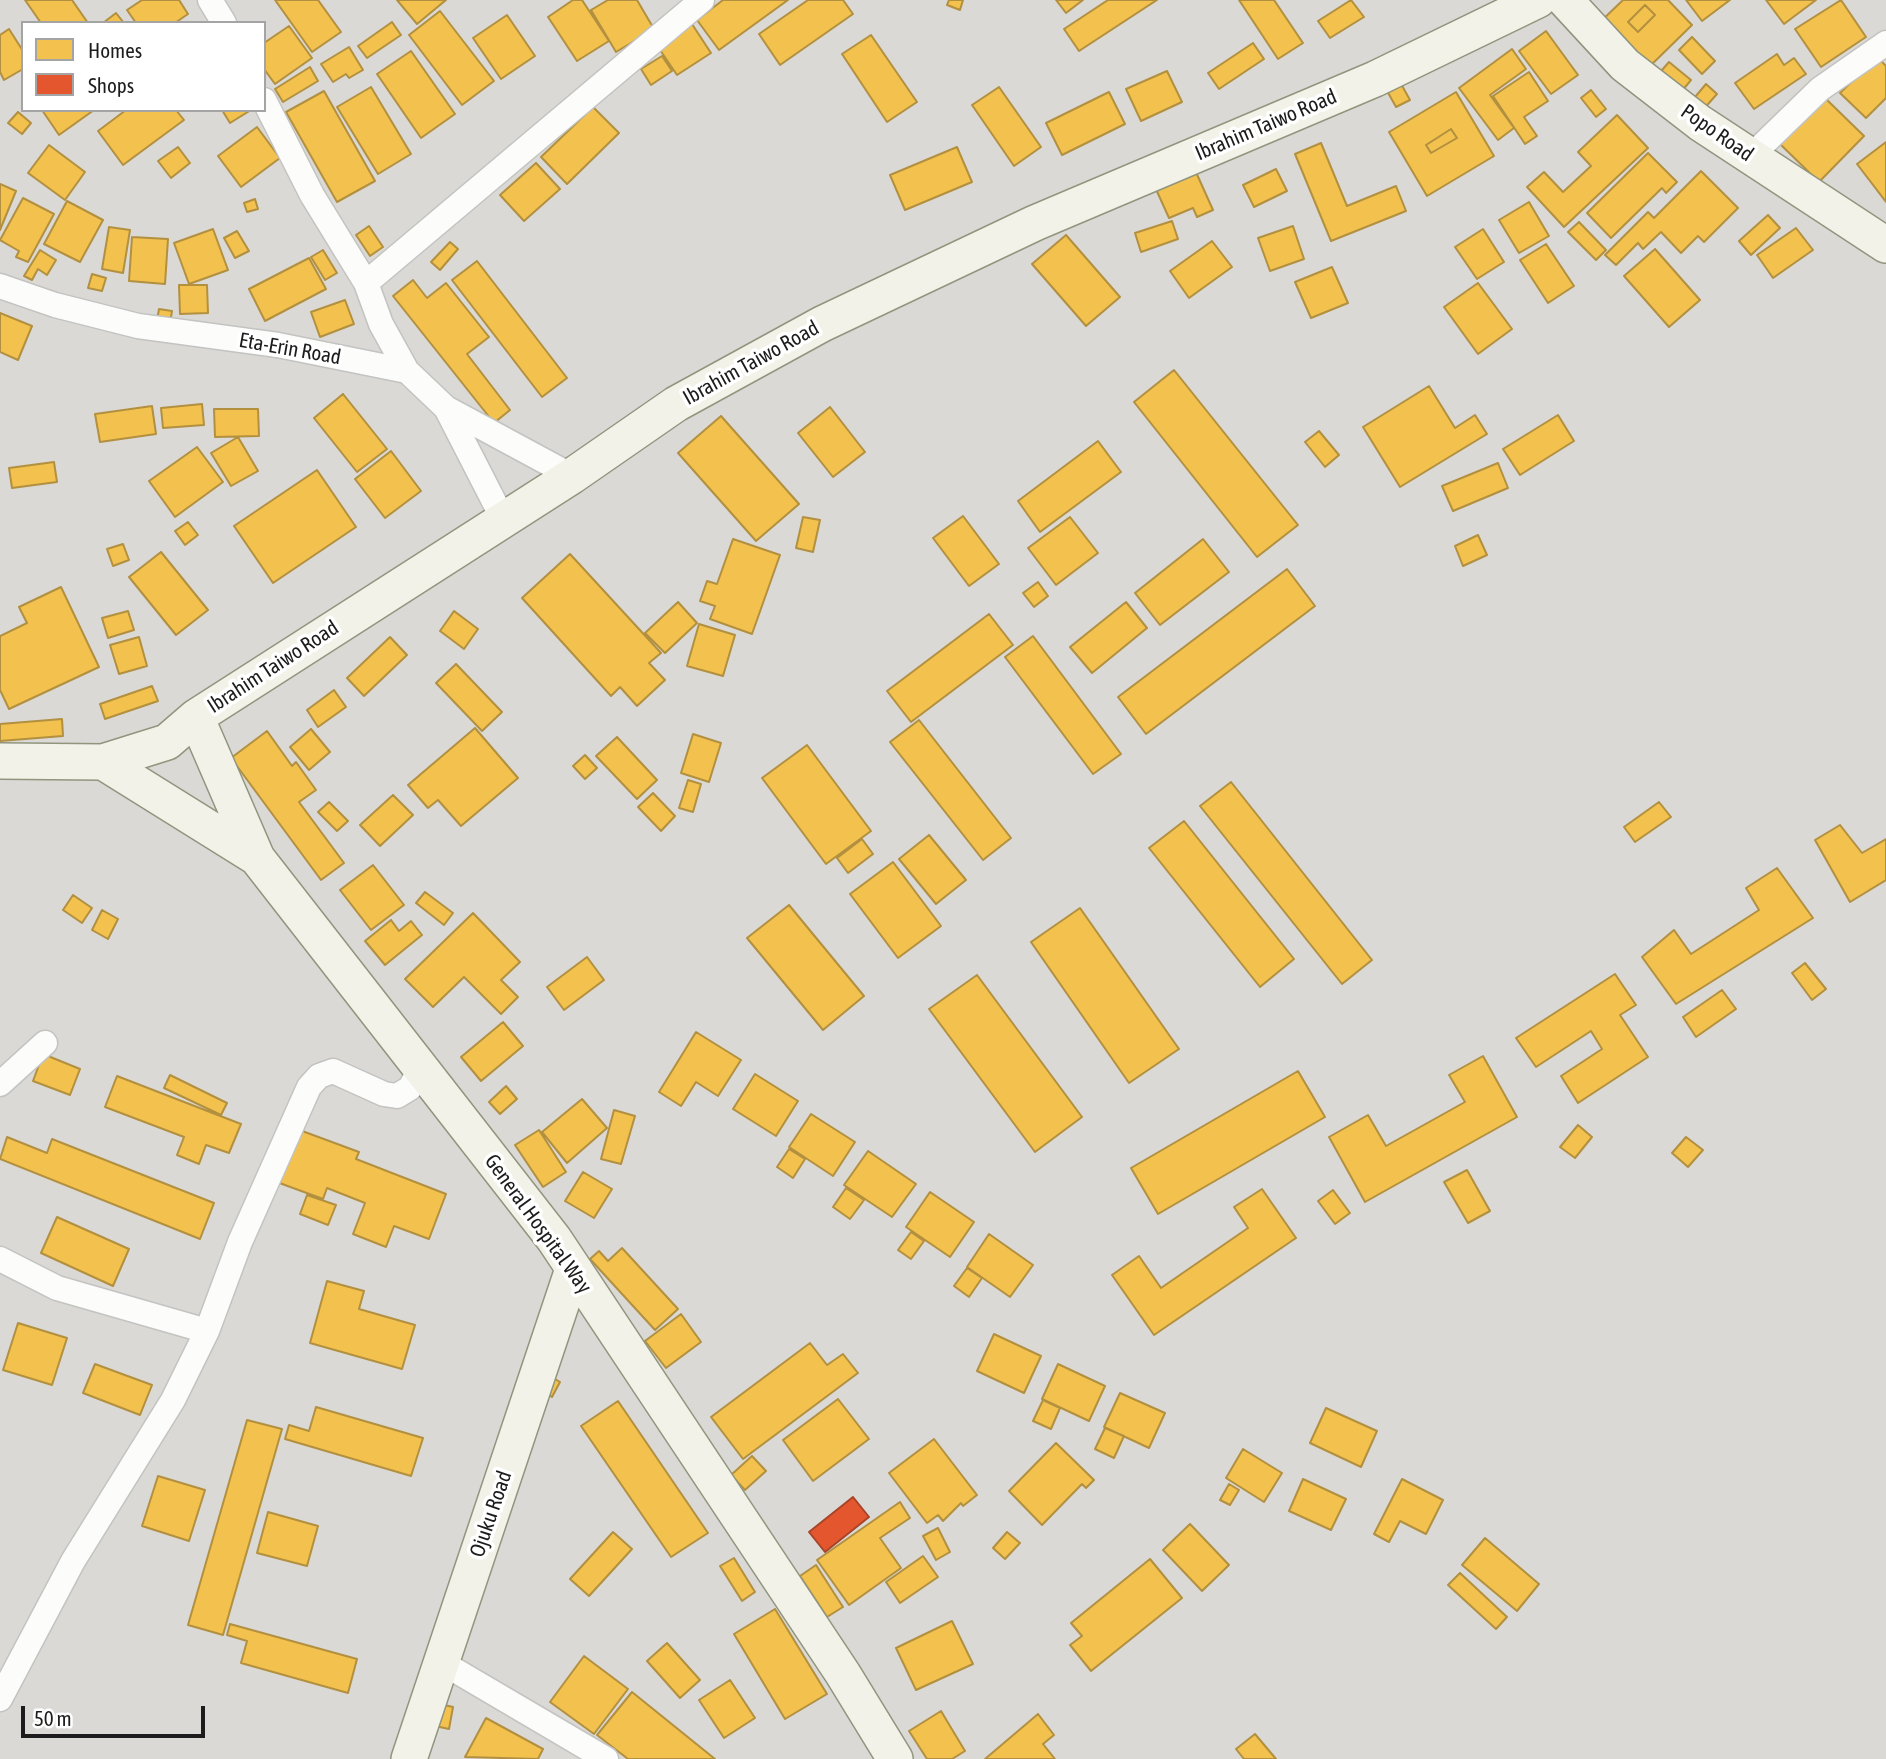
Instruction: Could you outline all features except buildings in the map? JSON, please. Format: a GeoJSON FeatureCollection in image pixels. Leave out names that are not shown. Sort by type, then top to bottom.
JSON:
{"type":"FeatureCollection","features":[{"type":"Feature","properties":{"kind":"main road","name":"Ibrahim Taiwo Road"},"geometry":{"type":"LineString","coordinates":[[0,761],[103,762],[167,742],[196,717],[572,476],[676,404],[822,324],[1035,223],[1375,79],[1538,0]]}},
{"type":"Feature","properties":{"kind":"main road","name":"Popo Road"},"geometry":{"type":"LineString","coordinates":[[1564,0],[1625,65],[1700,123],[1886,245]]}},
{"type":"Feature","properties":{"kind":"main road"},"geometry":{"type":"LineString","coordinates":[[196,717],[257,858]]}},
{"type":"Feature","properties":{"kind":"main road","name":"General Hospital Way"},"geometry":{"type":"LineString","coordinates":[[103,762],[257,858],[421,1067],[573,1269],[843,1674],[895,1759]]}},
{"type":"Feature","properties":{"kind":"main road","name":"Ojuku Road"},"geometry":{"type":"LineString","coordinates":[[408,1759],[573,1269]]}},
{"type":"Feature","properties":{"kind":"street"},"geometry":{"type":"LineString","coordinates":[[210,0],[222,21]]}},
{"type":"Feature","properties":{"kind":"street"},"geometry":{"type":"LineString","coordinates":[[366,283],[702,0]]}},
{"type":"Feature","properties":{"kind":"street"},"geometry":{"type":"LineString","coordinates":[[1750,157],[1820,89],[1886,43]]}},
{"type":"Feature","properties":{"kind":"street"},"geometry":{"type":"LineString","coordinates":[[266,104],[313,195],[366,283],[381,324],[407,370],[446,408],[572,476]]}},
{"type":"Feature","properties":{"kind":"street","name":"Eta-Erin Road"},"geometry":{"type":"LineString","coordinates":[[0,286],[55,305],[138,326],[278,345],[407,370]]}},
{"type":"Feature","properties":{"kind":"street"},"geometry":{"type":"LineString","coordinates":[[446,408],[503,519]]}},
{"type":"Feature","properties":{"kind":"street"},"geometry":{"type":"LineString","coordinates":[[0,1084],[45,1043]]}},
{"type":"Feature","properties":{"kind":"street"},"geometry":{"type":"LineString","coordinates":[[0,1699],[73,1561],[173,1400],[207,1331],[240,1242],[309,1087],[319,1076],[333,1071],[384,1094],[397,1096],[410,1088],[421,1067]]}},
{"type":"Feature","properties":{"kind":"street"},"geometry":{"type":"LineString","coordinates":[[0,1259],[57,1288],[207,1331]]}},
{"type":"Feature","properties":{"kind":"street"},"geometry":{"type":"LineString","coordinates":[[441,1662],[606,1759]]}},
{"type":"Feature","properties":{"kind":"shaded area"},"geometry":{"type":"Polygon","coordinates":[[[0,0],[1886,0],[1886,1759],[0,1759],[0,0]]]}}]}
